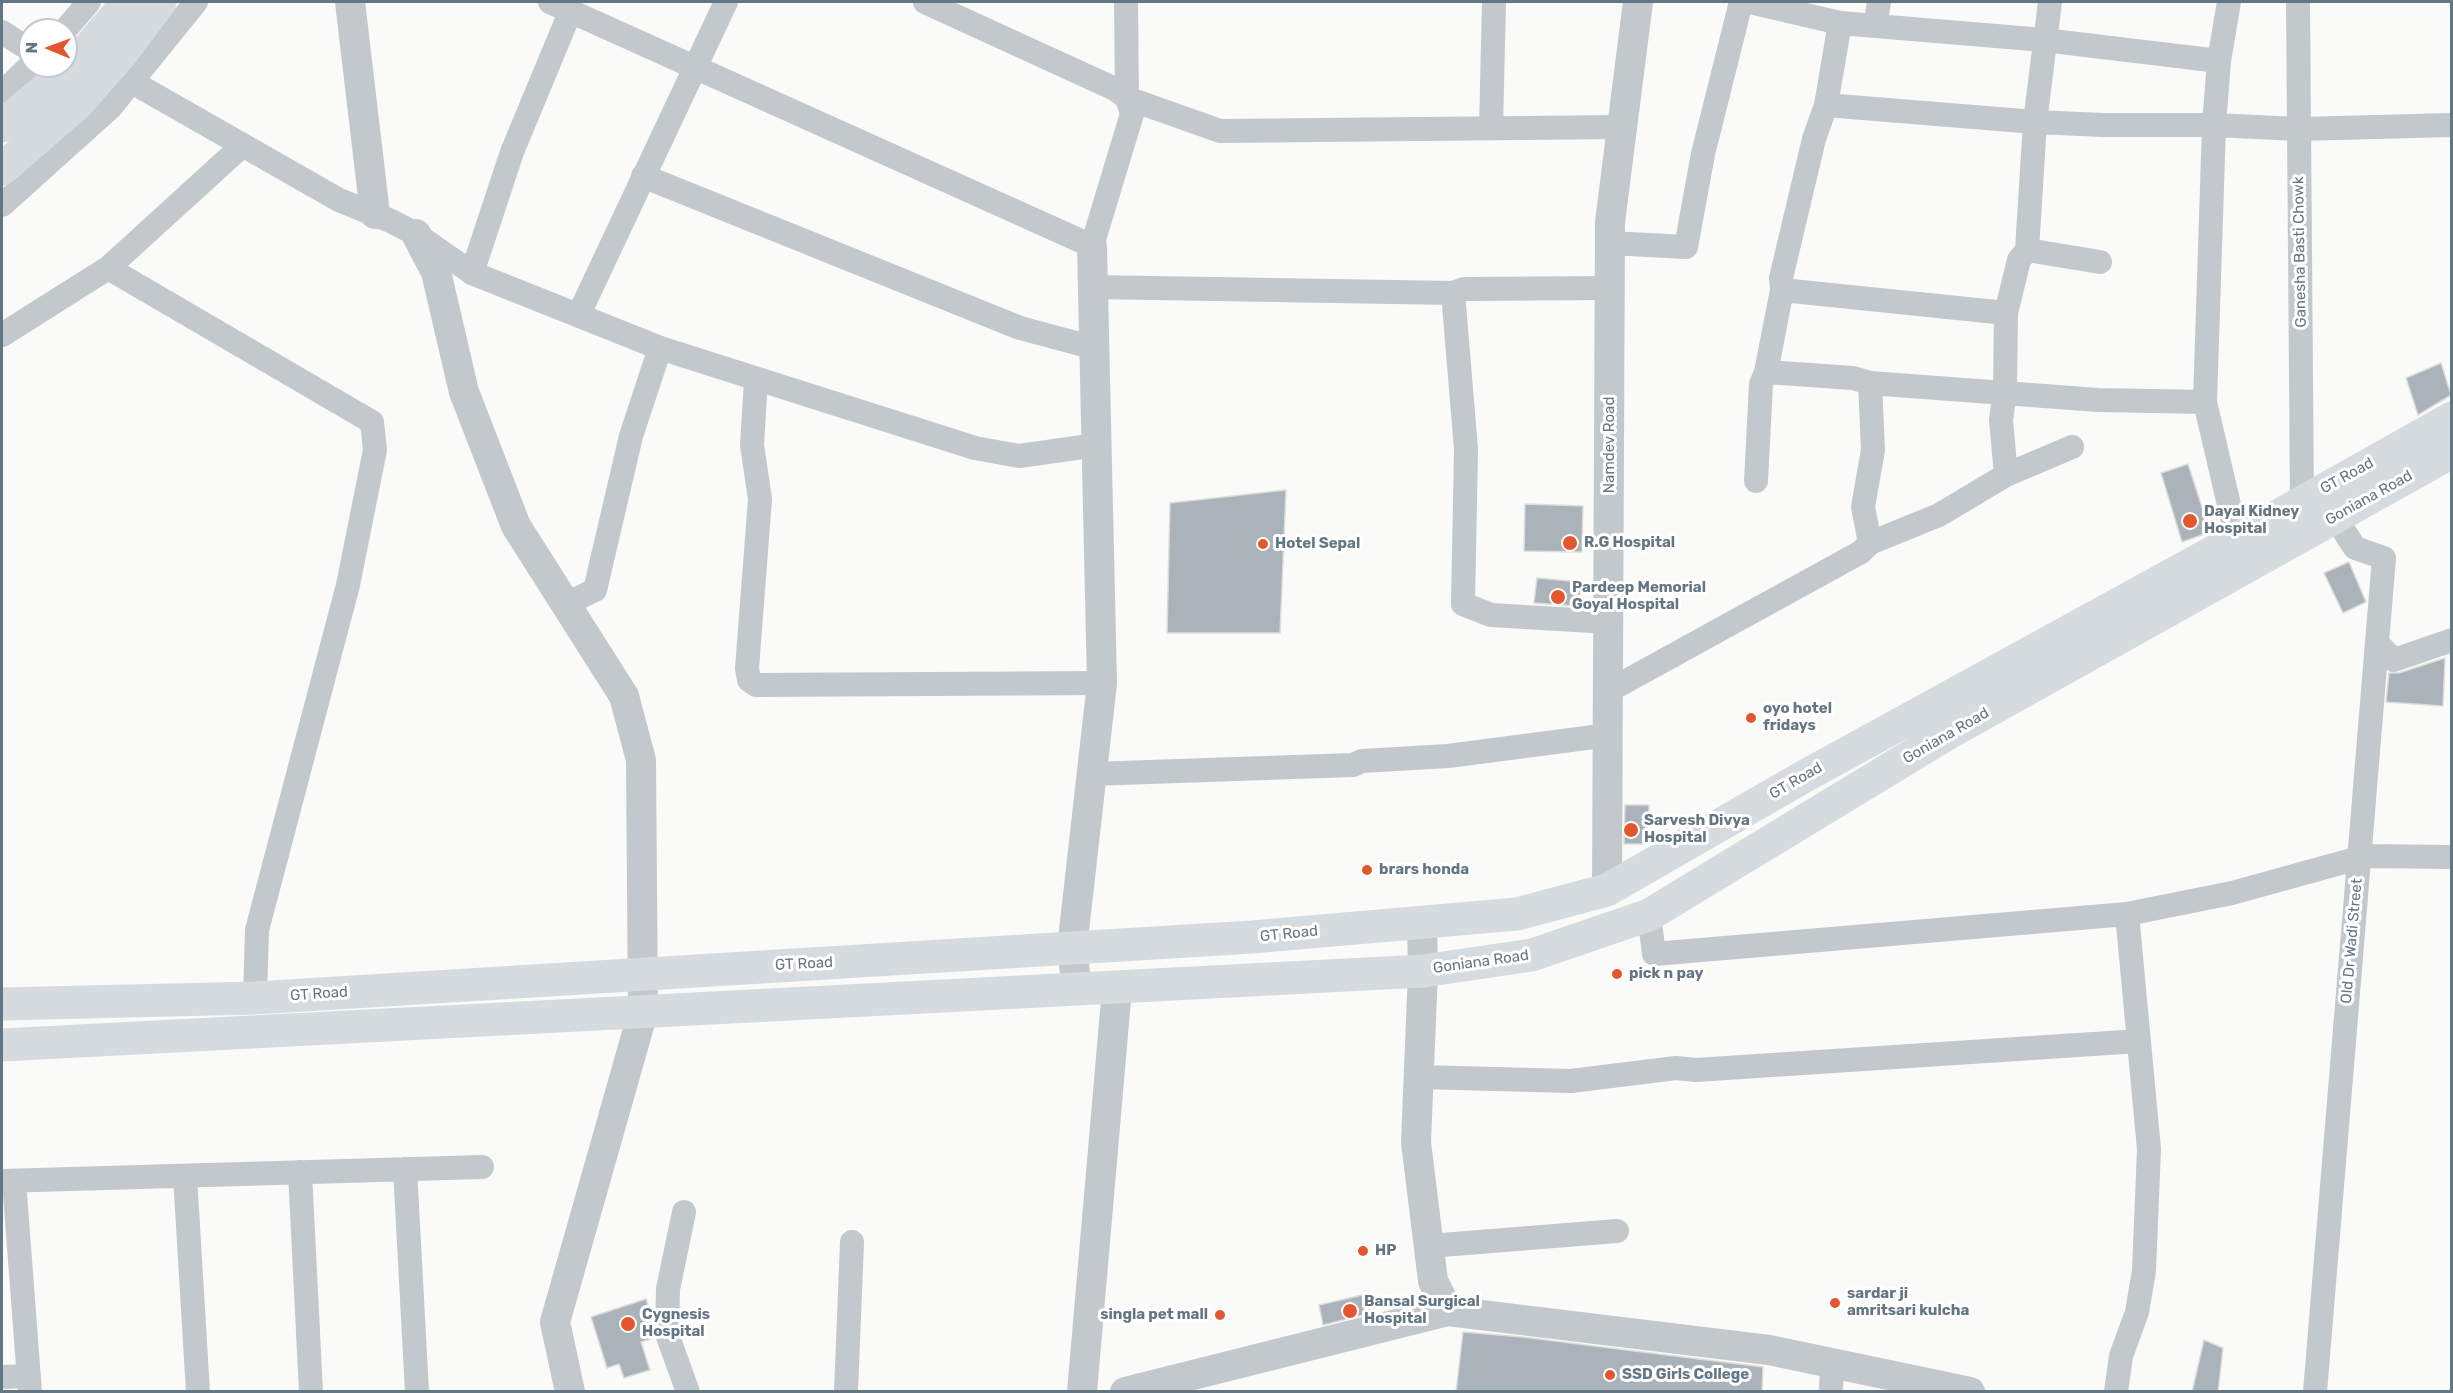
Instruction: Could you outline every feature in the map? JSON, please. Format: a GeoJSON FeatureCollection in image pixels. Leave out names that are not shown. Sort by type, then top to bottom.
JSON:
{"type":"FeatureCollection","features":[{"type":"Feature","properties":{"kind":"main road"},"geometry":{"type":"LineString","coordinates":[[2,126],[74,65],[128,2]]}},
{"type":"Feature","properties":{"kind":"main road"},"geometry":{"type":"LineString","coordinates":[[2,169],[76,104],[121,54],[160,2]]}},
{"type":"Feature","properties":{"kind":"main road","name":"GT Road"},"geometry":{"type":"LineString","coordinates":[[2,1004],[255,998],[1252,937],[1517,914],[1607,890],[1805,776],[2246,550],[2302,502],[2451,418]]}},
{"type":"Feature","properties":{"kind":"main road","name":"Goniana Road"},"geometry":{"type":"LineString","coordinates":[[1423,971],[1532,955],[1649,915],[2246,550],[2335,517],[2451,452]]}},
{"type":"Feature","properties":{"kind":"main road"},"geometry":{"type":"LineString","coordinates":[[2,1045],[1423,971]]}},
{"type":"Feature","properties":{"kind":"street"},"geometry":{"type":"LineString","coordinates":[[75,18],[89,2]]}},
{"type":"Feature","properties":{"kind":"street"},"geometry":{"type":"LineString","coordinates":[[2,205],[111,107],[196,2]]}},
{"type":"Feature","properties":{"kind":"street"},"geometry":{"type":"LineString","coordinates":[[350,2],[375,214]]}},
{"type":"Feature","properties":{"kind":"street"},"geometry":{"type":"LineString","coordinates":[[579,314],[726,2]]}},
{"type":"Feature","properties":{"kind":"street"},"geometry":{"type":"LineString","coordinates":[[925,2],[1114,89],[1127,98],[1220,131],[1622,127]]}},
{"type":"Feature","properties":{"kind":"street"},"geometry":{"type":"LineString","coordinates":[[1077,990],[1072,948],[1102,683],[1092,246],[1132,114],[1127,98],[1126,2]]}},
{"type":"Feature","properties":{"kind":"street"},"geometry":{"type":"LineString","coordinates":[[1491,128],[1494,2]]}},
{"type":"Feature","properties":{"kind":"street","name":"Namdev Road"},"geometry":{"type":"LineString","coordinates":[[1607,890],[1610,690],[1610,222],[1638,2]]}},
{"type":"Feature","properties":{"kind":"street"},"geometry":{"type":"LineString","coordinates":[[1610,243],[1686,247],[1703,154],[1742,2]]}},
{"type":"Feature","properties":{"kind":"street"},"geometry":{"type":"LineString","coordinates":[[1750,2],[1840,23],[2044,40],[2220,61]]}},
{"type":"Feature","properties":{"kind":"street"},"geometry":{"type":"LineString","coordinates":[[1875,26],[1879,2]]}},
{"type":"Feature","properties":{"kind":"street"},"geometry":{"type":"LineString","coordinates":[[2006,475],[2001,420],[2005,391],[2006,314],[2019,260],[2027,250],[2035,122],[2050,2]]}},
{"type":"Feature","properties":{"kind":"street"},"geometry":{"type":"LineString","coordinates":[[2229,2],[2214,125],[2205,402],[2246,550]]}},
{"type":"Feature","properties":{"kind":"street","name":"Ganesha Basti Chowk"},"geometry":{"type":"LineString","coordinates":[[2298,2],[2302,502]]}},
{"type":"Feature","properties":{"kind":"street"},"geometry":{"type":"LineString","coordinates":[[472,273],[561,6],[1092,246]]}},
{"type":"Feature","properties":{"kind":"street"},"geometry":{"type":"LineString","coordinates":[[1756,481],[1761,384],[1766,372],[1782,290],[1781,278],[1805,174],[1826,105],[1840,23]]}},
{"type":"Feature","properties":{"kind":"street"},"geometry":{"type":"LineString","coordinates":[[2,32],[18,42]]}},
{"type":"Feature","properties":{"kind":"street"},"geometry":{"type":"LineString","coordinates":[[2,93],[18,78]]}},
{"type":"Feature","properties":{"kind":"street"},"geometry":{"type":"LineString","coordinates":[[132,82],[339,200],[416,234],[472,273],[660,348],[975,448],[1018,456],[1096,446]]}},
{"type":"Feature","properties":{"kind":"street"},"geometry":{"type":"LineString","coordinates":[[1826,105],[2035,122],[2299,129],[2451,125]]}},
{"type":"Feature","properties":{"kind":"street"},"geometry":{"type":"LineString","coordinates":[[2,335],[108,268],[243,145]]}},
{"type":"Feature","properties":{"kind":"street"},"geometry":{"type":"LineString","coordinates":[[643,176],[1020,328],[1095,348]]}},
{"type":"Feature","properties":{"kind":"street"},"geometry":{"type":"LineString","coordinates":[[416,234],[436,272],[464,392],[516,526],[624,696],[640,760],[643,1012],[555,1322],[570,1392]]}},
{"type":"Feature","properties":{"kind":"street"},"geometry":{"type":"LineString","coordinates":[[2027,250],[2100,262]]}},
{"type":"Feature","properties":{"kind":"street"},"geometry":{"type":"LineString","coordinates":[[108,268],[372,422],[375,450],[348,585],[257,930],[255,998]]}},
{"type":"Feature","properties":{"kind":"street"},"geometry":{"type":"LineString","coordinates":[[1093,287],[1453,293],[1464,289],[1610,288]]}},
{"type":"Feature","properties":{"kind":"street"},"geometry":{"type":"LineString","coordinates":[[1782,290],[2006,314]]}},
{"type":"Feature","properties":{"kind":"street"},"geometry":{"type":"LineString","coordinates":[[1453,293],[1466,449],[1463,604],[1491,615],[1610,622]]}},
{"type":"Feature","properties":{"kind":"street"},"geometry":{"type":"LineString","coordinates":[[566,604],[595,590],[631,436],[660,348]]}},
{"type":"Feature","properties":{"kind":"street"},"geometry":{"type":"LineString","coordinates":[[1766,372],[1853,378],[1870,383],[2005,391],[2098,400],[2205,402]]}},
{"type":"Feature","properties":{"kind":"street"},"geometry":{"type":"LineString","coordinates":[[756,380],[752,446],[760,499],[747,668],[750,680],[756,685],[1102,683]]}},
{"type":"Feature","properties":{"kind":"street"},"geometry":{"type":"LineString","coordinates":[[1870,383],[1873,450],[1863,507],[1870,543]]}},
{"type":"Feature","properties":{"kind":"street"},"geometry":{"type":"LineString","coordinates":[[1610,690],[1861,552],[1870,543],[1939,515],[2006,475],[2072,447]]}},
{"type":"Feature","properties":{"kind":"street","name":"Old Dr Wadi Street"},"geometry":{"type":"LineString","coordinates":[[2315,1392],[2384,558],[2355,548],[2335,517]]}},
{"type":"Feature","properties":{"kind":"street"},"geometry":{"type":"LineString","coordinates":[[2377,643],[2394,660],[2451,640]]}},
{"type":"Feature","properties":{"kind":"street"},"geometry":{"type":"LineString","coordinates":[[1091,774],[1353,765],[1362,761],[1448,756],[1609,735]]}},
{"type":"Feature","properties":{"kind":"street"},"geometry":{"type":"LineString","coordinates":[[1649,915],[1654,954],[2127,914],[2232,893],[2367,856],[2451,857]]}},
{"type":"Feature","properties":{"kind":"street"},"geometry":{"type":"LineString","coordinates":[[2116,1392],[2121,1356],[2137,1312],[2144,1271],[2149,1149],[2127,914]]}},
{"type":"Feature","properties":{"kind":"street"},"geometry":{"type":"LineString","coordinates":[[1422,922],[1423,971],[1416,1142],[1433,1281],[1448,1311]]}},
{"type":"Feature","properties":{"kind":"street"},"geometry":{"type":"LineString","coordinates":[[1082,1392],[1116,988]]}},
{"type":"Feature","properties":{"kind":"street"},"geometry":{"type":"LineString","coordinates":[[1419,1077],[1571,1081],[1676,1068],[1696,1070],[2139,1041]]}},
{"type":"Feature","properties":{"kind":"street"},"geometry":{"type":"LineString","coordinates":[[2,1377],[29,1384],[8,1181],[482,1167]]}},
{"type":"Feature","properties":{"kind":"street"},"geometry":{"type":"LineString","coordinates":[[405,1169],[417,1392]]}},
{"type":"Feature","properties":{"kind":"street"},"geometry":{"type":"LineString","coordinates":[[300,1172],[311,1392]]}},
{"type":"Feature","properties":{"kind":"street"},"geometry":{"type":"LineString","coordinates":[[185,1176],[198,1392]]}},
{"type":"Feature","properties":{"kind":"street"},"geometry":{"type":"LineString","coordinates":[[684,1212],[668,1289],[667,1334],[688,1392]]}},
{"type":"Feature","properties":{"kind":"street"},"geometry":{"type":"LineString","coordinates":[[1429,1246],[1617,1231]]}},
{"type":"Feature","properties":{"kind":"street"},"geometry":{"type":"LineString","coordinates":[[846,1392],[852,1242]]}},
{"type":"Feature","properties":{"kind":"street"},"geometry":{"type":"LineString","coordinates":[[1125,1392],[1448,1311],[1769,1350],[1832,1377],[1970,1392]]}},
{"type":"Feature","properties":{"kind":"building"},"geometry":{"type":"Polygon","coordinates":[[[2441,363],[2451,395],[2418,415],[2406,378],[2441,363]]]}},
{"type":"Feature","properties":{"kind":"building"},"geometry":{"type":"Polygon","coordinates":[[[2188,464],[2210,532],[2182,542],[2161,473],[2188,464]]]}},
{"type":"Feature","properties":{"kind":"building"},"geometry":{"type":"Polygon","coordinates":[[[1286,490],[1280,633],[1167,633],[1170,503],[1286,490]]]}},
{"type":"Feature","properties":{"kind":"building"},"geometry":{"type":"Polygon","coordinates":[[[1525,504],[1583,506],[1582,552],[1524,551],[1525,504]]]}},
{"type":"Feature","properties":{"kind":"building"},"geometry":{"type":"Polygon","coordinates":[[[2349,562],[2366,602],[2343,613],[2324,573],[2349,562]]]}},
{"type":"Feature","properties":{"kind":"building"},"geometry":{"type":"Polygon","coordinates":[[[1537,578],[1581,582],[1579,606],[1534,603],[1537,578]]]}},
{"type":"Feature","properties":{"kind":"building"},"geometry":{"type":"Polygon","coordinates":[[[2445,658],[2443,706],[2386,702],[2389,673],[2399,673],[2445,658]]]}},
{"type":"Feature","properties":{"kind":"building"},"geometry":{"type":"Polygon","coordinates":[[[1625,805],[1649,805],[1649,844],[1624,844],[1625,805]]]}},
{"type":"Feature","properties":{"kind":"building"},"geometry":{"type":"Polygon","coordinates":[[[1371,1293],[1375,1312],[1323,1325],[1319,1305],[1371,1293]]]}},
{"type":"Feature","properties":{"kind":"building"},"geometry":{"type":"Polygon","coordinates":[[[646,1299],[653,1321],[653,1338],[641,1342],[650,1370],[624,1378],[619,1364],[607,1368],[591,1317],[646,1299]]]}},
{"type":"Feature","properties":{"kind":"building","name":"SSD Girls College"},"geometry":{"type":"Polygon","coordinates":[[[1463,1332],[1522,1337],[1763,1367],[1762,1392],[1456,1392],[1463,1332]]]}},
{"type":"Feature","properties":{"kind":"building"},"geometry":{"type":"Polygon","coordinates":[[[2204,1340],[2223,1348],[2218,1392],[2192,1392],[2204,1340]]]}},
{"type":"Feature","properties":{"kind":"place","name":"Dayal Kidney Hospital"},"geometry":{"type":"Point","coordinates":[2190,521]}},
{"type":"Feature","properties":{"kind":"place","name":"R.G Hospital"},"geometry":{"type":"Point","coordinates":[1570,543]}},
{"type":"Feature","properties":{"kind":"place","name":"Hotel Sepal"},"geometry":{"type":"Point","coordinates":[1263,544]}},
{"type":"Feature","properties":{"kind":"place","name":"Pardeep Memorial Goyal Hospital"},"geometry":{"type":"Point","coordinates":[1558,597]}},
{"type":"Feature","properties":{"kind":"place","name":"oyo hotel fridays"},"geometry":{"type":"Point","coordinates":[1751,718]}},
{"type":"Feature","properties":{"kind":"place","name":"Sarvesh Divya Hospital"},"geometry":{"type":"Point","coordinates":[1631,830]}},
{"type":"Feature","properties":{"kind":"place","name":"brars honda"},"geometry":{"type":"Point","coordinates":[1367,870]}},
{"type":"Feature","properties":{"kind":"place","name":"pick n pay"},"geometry":{"type":"Point","coordinates":[1617,974]}},
{"type":"Feature","properties":{"kind":"place","name":"HP"},"geometry":{"type":"Point","coordinates":[1363,1251]}},
{"type":"Feature","properties":{"kind":"place","name":"sardar ji amritsari kulcha"},"geometry":{"type":"Point","coordinates":[1835,1303]}},
{"type":"Feature","properties":{"kind":"place","name":"Bansal Surgical Hospital"},"geometry":{"type":"Point","coordinates":[1350,1311]}},
{"type":"Feature","properties":{"kind":"place","name":"singla pet mall"},"geometry":{"type":"Point","coordinates":[1220,1315]}},
{"type":"Feature","properties":{"kind":"place","name":"Cygnesis Hospital"},"geometry":{"type":"Point","coordinates":[628,1324]}},
{"type":"Feature","properties":{"kind":"place","name":"SSD Girls College"},"geometry":{"type":"Point","coordinates":[1610,1375]}}]}
